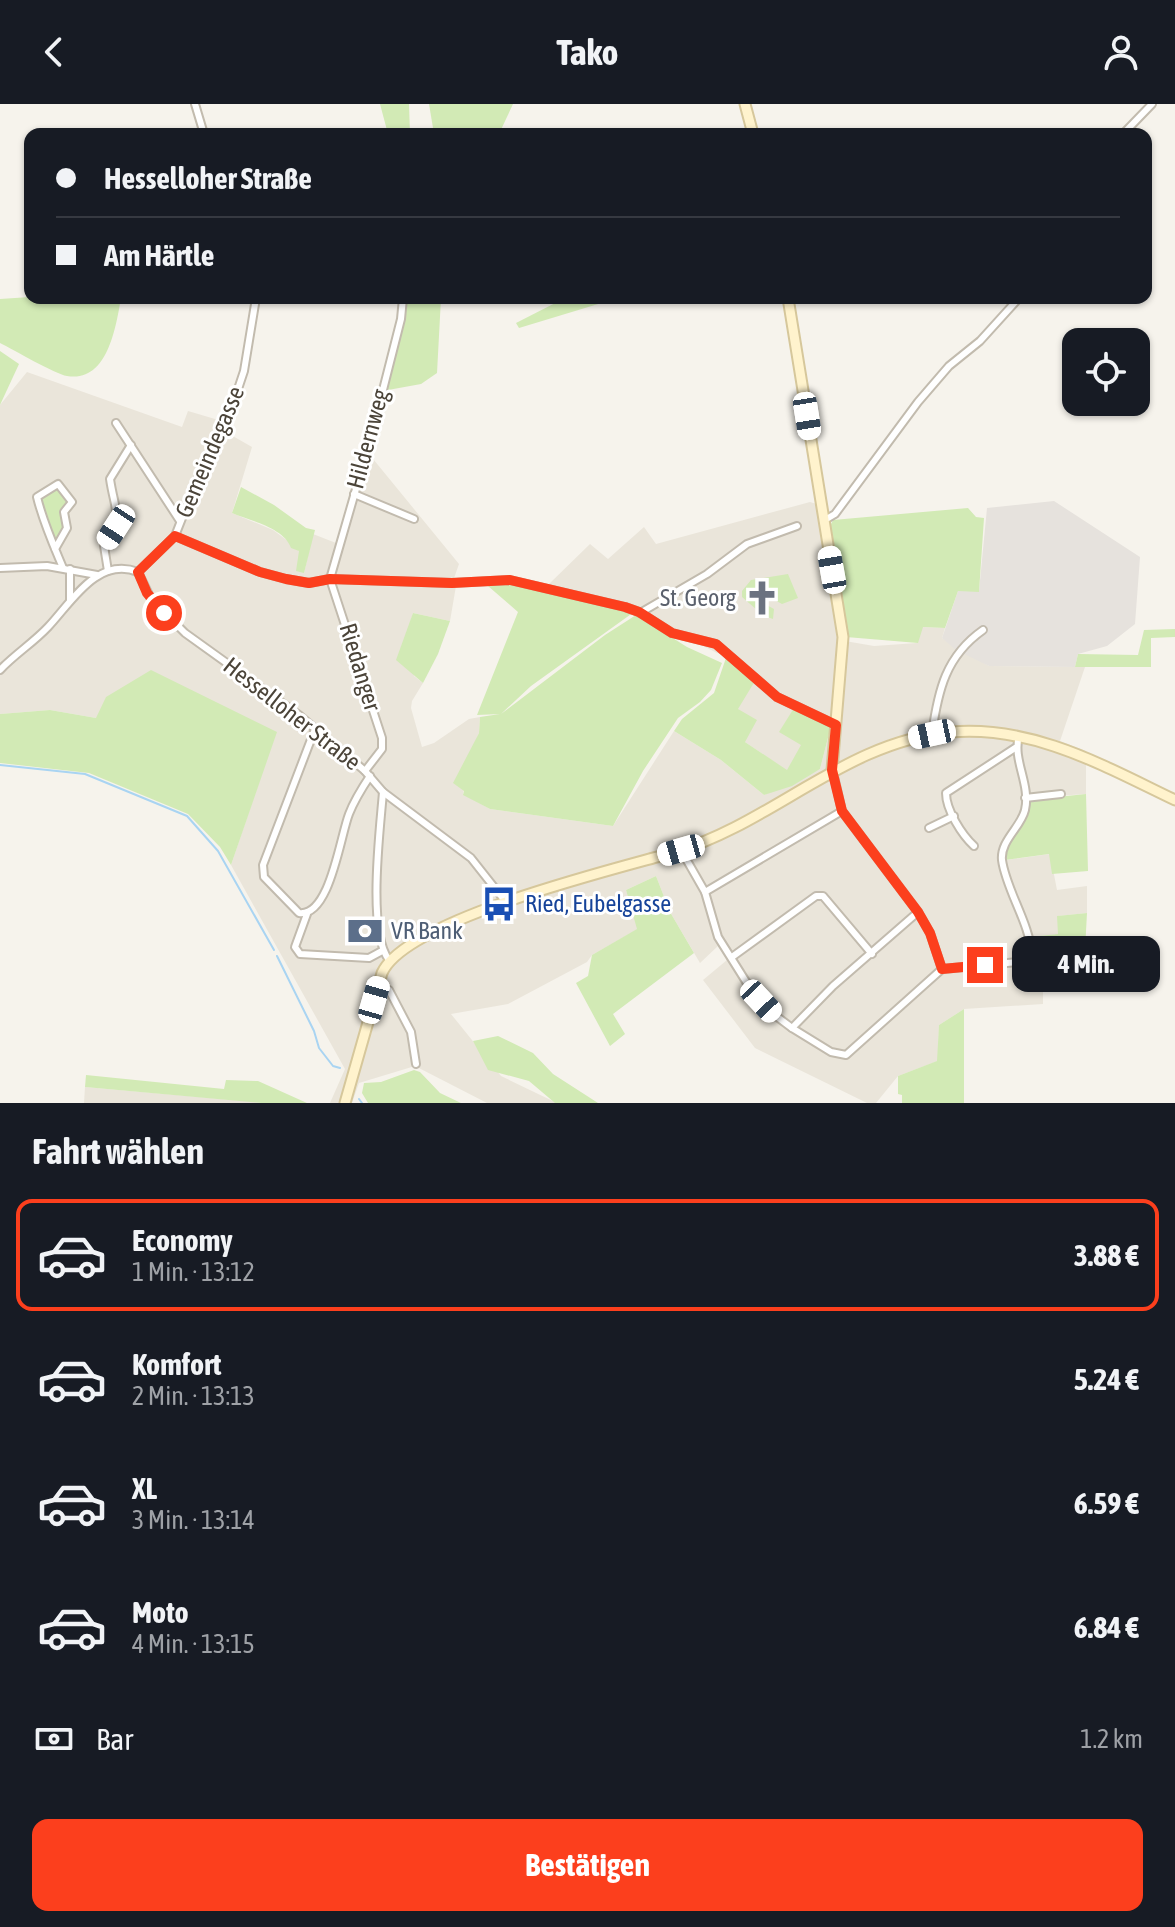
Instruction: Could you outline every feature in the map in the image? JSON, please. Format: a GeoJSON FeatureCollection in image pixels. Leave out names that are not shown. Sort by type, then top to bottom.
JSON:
{"type":"FeatureCollection","features":[{"type":"Feature","properties":{"kind":"main road"},"geometry":{"type":"LineString","coordinates":[[745,104],[751,128]]}},
{"type":"Feature","properties":{"kind":"main road"},"geometry":{"type":"LineString","coordinates":[[789,304],[843,637],[832,770]]}},
{"type":"Feature","properties":{"kind":"main road"},"geometry":{"type":"LineString","coordinates":[[345,1103],[378,984],[389,960],[404,948],[505,901],[681,850],[747,820],[832,770],[884,747],[932,734],[974,731],[1019,736],[1057,745],[1175,800]]}},
{"type":"Feature","properties":{"kind":"street"},"geometry":{"type":"LineString","coordinates":[[195,104],[202,128]]}},
{"type":"Feature","properties":{"kind":"street"},"geometry":{"type":"LineString","coordinates":[[1129,128],[1152,104]]}},
{"type":"Feature","properties":{"kind":"street","name":"Gemeindegasse"},"geometry":{"type":"LineString","coordinates":[[138,572],[175,536],[203,465],[226,425],[244,371],[255,304]]}},
{"type":"Feature","properties":{"kind":"street","name":"Hildernweg"},"geometry":{"type":"LineString","coordinates":[[330,579],[396,340],[402,304]]}},
{"type":"Feature","properties":{"kind":"street"},"geometry":{"type":"LineString","coordinates":[[823,521],[835,514],[939,378],[980,341],[1014,304]]}},
{"type":"Feature","properties":{"kind":"street"},"geometry":{"type":"LineString","coordinates":[[116,423],[180,521]]}},
{"type":"Feature","properties":{"kind":"street"},"geometry":{"type":"LineString","coordinates":[[108,571],[104,546],[116,527],[118,511],[110,479],[131,445]]}},
{"type":"Feature","properties":{"kind":"street"},"geometry":{"type":"LineString","coordinates":[[55,549],[67,528],[64,512],[72,502],[58,484],[37,497],[42,520],[55,549],[66,569],[70,600]]}},
{"type":"Feature","properties":{"kind":"street"},"geometry":{"type":"LineString","coordinates":[[354,494],[414,519]]}},
{"type":"Feature","properties":{"kind":"street"},"geometry":{"type":"LineString","coordinates":[[640,613],[707,574],[747,544],[797,526]]}},
{"type":"Feature","properties":{"kind":"street"},"geometry":{"type":"LineString","coordinates":[[175,536],[260,572],[309,583],[330,579],[452,583],[510,580],[640,613],[672,633],[716,644],[777,697],[836,725]]}},
{"type":"Feature","properties":{"kind":"street"},"geometry":{"type":"LineString","coordinates":[[0,568],[47,566],[97,575]]}},
{"type":"Feature","properties":{"kind":"street"},"geometry":{"type":"LineString","coordinates":[[0,670],[47,628],[70,600],[97,575],[119,568],[138,572]]}},
{"type":"Feature","properties":{"kind":"street","name":"Hesselloher Straße"},"geometry":{"type":"LineString","coordinates":[[138,572],[151,599],[185,633],[315,729],[368,774],[383,792],[471,858],[505,901]]}},
{"type":"Feature","properties":{"kind":"street","name":"Riedanger"},"geometry":{"type":"LineString","coordinates":[[330,579],[355,647],[382,738],[382,749],[349,814],[331,880],[313,910],[307,914],[296,951],[300,954],[369,958],[382,951]]}},
{"type":"Feature","properties":{"kind":"street"},"geometry":{"type":"LineString","coordinates":[[932,734],[937,703],[954,656],[966,642],[983,630]]}},
{"type":"Feature","properties":{"kind":"street"},"geometry":{"type":"LineString","coordinates":[[307,914],[299,913],[264,877],[263,865],[315,729]]}},
{"type":"Feature","properties":{"kind":"street"},"geometry":{"type":"LineString","coordinates":[[681,850],[705,892],[718,937],[750,988],[772,1013],[792,1028],[831,1052],[846,1055],[942,969],[1028,961],[1032,956],[1019,906],[1002,863],[1004,846],[1024,813],[1025,798],[1015,748],[1019,736]]}},
{"type":"Feature","properties":{"kind":"street"},"geometry":{"type":"LineString","coordinates":[[974,846],[968,841],[946,800],[948,790],[1015,748]]}},
{"type":"Feature","properties":{"kind":"street"},"geometry":{"type":"LineString","coordinates":[[832,770],[842,811],[918,912],[930,933],[942,969]]}},
{"type":"Feature","properties":{"kind":"street"},"geometry":{"type":"LineString","coordinates":[[383,792],[378,860],[378,939],[389,960]]}},
{"type":"Feature","properties":{"kind":"street"},"geometry":{"type":"LineString","coordinates":[[1025,798],[1061,794]]}},
{"type":"Feature","properties":{"kind":"street"},"geometry":{"type":"LineString","coordinates":[[705,892],[842,811]]}},
{"type":"Feature","properties":{"kind":"street"},"geometry":{"type":"LineString","coordinates":[[929,828],[954,816]]}},
{"type":"Feature","properties":{"kind":"street"},"geometry":{"type":"LineString","coordinates":[[732,957],[816,896],[823,896],[872,954]]}},
{"type":"Feature","properties":{"kind":"street"},"geometry":{"type":"LineString","coordinates":[[792,1028],[833,986],[918,912]]}},
{"type":"Feature","properties":{"kind":"street"},"geometry":{"type":"LineString","coordinates":[[389,990],[411,1032],[416,1064]]}},
{"type":"Feature","properties":{"kind":"shaded area"},"geometry":{"type":"Polygon","coordinates":[[[27,372],[182,427],[188,411],[215,419],[231,435],[252,447],[232,513],[273,530],[288,541],[299,551],[304,573],[313,534],[336,543],[369,454],[459,564],[453,581],[456,586],[450,621],[413,613],[406,638],[414,676],[423,683],[411,708],[422,747],[434,743],[469,719],[480,717],[479,733],[463,794],[490,809],[613,826],[674,731],[721,760],[764,795],[820,769],[831,726],[802,745],[787,771],[745,742],[727,655],[717,653],[638,613],[554,594],[548,585],[590,544],[608,559],[644,527],[656,544],[810,502],[826,507],[845,641],[874,646],[917,643],[922,627],[945,628],[942,638],[989,666],[1085,667],[1060,741],[1086,751],[1086,794],[1057,796],[1006,860],[1050,854],[1057,890],[1087,886],[1087,913],[1058,916],[1059,934],[1031,937],[1034,953],[1043,962],[1043,1004],[964,1009],[939,1025],[938,1061],[898,1076],[876,1103],[867,1103],[755,1048],[703,980],[727,960],[718,946],[700,963],[670,912],[656,876],[626,890],[638,929],[592,955],[587,962],[508,1004],[451,1014],[501,1076],[557,1103],[487,1103],[415,1066],[359,1083],[352,1103],[330,1103],[345,1069],[231,865],[276,732],[96,718],[50,710],[0,714],[0,405],[27,372]]]}},
{"type":"Feature","properties":{"kind":"shaded area"},"geometry":{"type":"Polygon","coordinates":[[[1054,501],[1140,557],[1135,624],[1107,646],[1078,654],[1075,667],[989,666],[956,650],[942,638],[958,591],[979,591],[987,508],[1054,501]]]}},
{"type":"Feature","properties":{"kind":"shaded area"},"geometry":{"type":"Polygon","coordinates":[[[85,1087],[256,1102],[261,1103],[84,1103],[85,1087]]]}},
{"type":"Feature","properties":{"kind":"green space"},"geometry":{"type":"Polygon","coordinates":[[[380,104],[409,104],[410,128],[386,128],[380,104]]]}},
{"type":"Feature","properties":{"kind":"green space"},"geometry":{"type":"Polygon","coordinates":[[[429,104],[513,104],[502,128],[433,128],[429,104]]]}},
{"type":"Feature","properties":{"kind":"green space"},"geometry":{"type":"Polygon","coordinates":[[[24,297],[24,304],[120,304],[113,337],[101,362],[81,376],[67,376],[0,343],[0,299],[24,297]]]}},
{"type":"Feature","properties":{"kind":"green space"},"geometry":{"type":"Polygon","coordinates":[[[406,304],[441,304],[437,373],[421,384],[388,390],[389,369],[406,304]]]}},
{"type":"Feature","properties":{"kind":"green space"},"geometry":{"type":"Polygon","coordinates":[[[553,304],[598,304],[519,328],[516,323],[553,304]]]}},
{"type":"Feature","properties":{"kind":"green space"},"geometry":{"type":"Polygon","coordinates":[[[0,351],[19,364],[0,405],[0,351]]]}},
{"type":"Feature","properties":{"kind":"green space"},"geometry":{"type":"Polygon","coordinates":[[[61,487],[70,501],[61,511],[65,528],[54,540],[39,499],[43,493],[61,487]]]}},
{"type":"Feature","properties":{"kind":"green space"},"geometry":{"type":"Polygon","coordinates":[[[241,487],[306,528],[315,530],[304,573],[296,571],[299,551],[291,548],[282,535],[232,513],[241,487]]]}},
{"type":"Feature","properties":{"kind":"green space"},"geometry":{"type":"Polygon","coordinates":[[[968,508],[976,517],[984,518],[979,592],[958,591],[945,628],[923,627],[918,643],[846,637],[830,526],[833,520],[968,508]]]}},
{"type":"Feature","properties":{"kind":"green space"},"geometry":{"type":"Polygon","coordinates":[[[788,574],[798,598],[782,604],[754,589],[749,592],[750,596],[774,609],[773,619],[764,616],[742,597],[742,591],[751,580],[788,574]]]}},
{"type":"Feature","properties":{"kind":"green space"},"geometry":{"type":"Polygon","coordinates":[[[489,583],[521,585],[634,612],[531,686],[501,714],[636,615],[687,647],[722,663],[711,690],[678,718],[643,771],[613,826],[490,809],[463,795],[464,791],[453,783],[479,733],[480,717],[500,714],[477,715],[518,612],[488,586],[489,583]]]}},
{"type":"Feature","properties":{"kind":"green space"},"geometry":{"type":"Polygon","coordinates":[[[413,613],[450,621],[423,683],[396,660],[413,613]]]}},
{"type":"Feature","properties":{"kind":"green space"},"geometry":{"type":"Polygon","coordinates":[[[1175,629],[1175,637],[1151,638],[1151,667],[1075,667],[1078,654],[1138,655],[1144,630],[1175,629]]]}},
{"type":"Feature","properties":{"kind":"green space"},"geometry":{"type":"Polygon","coordinates":[[[727,655],[755,681],[738,709],[757,720],[745,742],[787,770],[801,745],[779,732],[794,708],[831,726],[820,769],[792,786],[764,795],[721,760],[674,731],[682,719],[714,693],[727,655]]]}},
{"type":"Feature","properties":{"kind":"green space"},"geometry":{"type":"Polygon","coordinates":[[[151,670],[277,732],[231,865],[220,847],[188,814],[89,773],[0,763],[0,714],[50,710],[96,718],[106,697],[151,670]]]}},
{"type":"Feature","properties":{"kind":"green space"},"geometry":{"type":"Polygon","coordinates":[[[1086,794],[1088,871],[1052,874],[1049,854],[1005,860],[1005,850],[1028,800],[1086,794]]]}},
{"type":"Feature","properties":{"kind":"green space"},"geometry":{"type":"Polygon","coordinates":[[[656,876],[670,912],[694,953],[613,1014],[625,1034],[610,1046],[576,983],[588,976],[592,955],[637,929],[626,890],[656,876]]]}},
{"type":"Feature","properties":{"kind":"green space"},"geometry":{"type":"Polygon","coordinates":[[[1087,913],[1085,950],[1044,956],[1033,948],[1030,937],[1058,934],[1057,916],[1087,913]]]}},
{"type":"Feature","properties":{"kind":"green space"},"geometry":{"type":"Polygon","coordinates":[[[964,1009],[964,1103],[902,1103],[902,1095],[898,1094],[898,1076],[937,1061],[939,1025],[964,1009]]]}},
{"type":"Feature","properties":{"kind":"green space"},"geometry":{"type":"Polygon","coordinates":[[[498,1036],[533,1053],[553,1074],[598,1103],[555,1103],[529,1081],[488,1070],[473,1041],[498,1036]]]}},
{"type":"Feature","properties":{"kind":"green space"},"geometry":{"type":"Polygon","coordinates":[[[414,1070],[420,1072],[440,1093],[461,1103],[368,1103],[362,1093],[364,1083],[381,1082],[414,1070]]]}},
{"type":"Feature","properties":{"kind":"green space"},"geometry":{"type":"Polygon","coordinates":[[[86,1075],[224,1089],[226,1080],[258,1081],[307,1103],[261,1103],[85,1087],[86,1075]]]}},
{"type":"Feature","properties":{"kind":"waterway"},"geometry":{"type":"LineString","coordinates":[[0,765],[85,774],[187,816],[218,851],[274,950]]}},
{"type":"Feature","properties":{"kind":"waterway"},"geometry":{"type":"LineString","coordinates":[[277,956],[314,1031],[319,1048],[333,1066],[340,1068]]}},
{"type":"Feature","properties":{"kind":"waterway"},"geometry":{"type":"LineString","coordinates":[[359,1099],[362,1103]]}},
{"type":"Feature","properties":{"kind":"place","name":"St. Georg"},"geometry":{"type":"Point","coordinates":[762,598]}},
{"type":"Feature","properties":{"kind":"place","name":"Ried, Eubelgasse"},"geometry":{"type":"Point","coordinates":[499,904]}},
{"type":"Feature","properties":{"kind":"place","name":"VR Bank"},"geometry":{"type":"Point","coordinates":[365,931]}},
{"type":"Feature","properties":{"kind":"route"},"geometry":{"type":"LineString","coordinates":[[164,613],[147,593],[138,572],[175,536],[260,572],[309,583],[330,579],[452,583],[510,580],[625,607],[639,612],[672,633],[716,644],[777,697],[836,725],[832,770],[842,811],[918,912],[930,933],[942,969],[985,965]]}}]}
